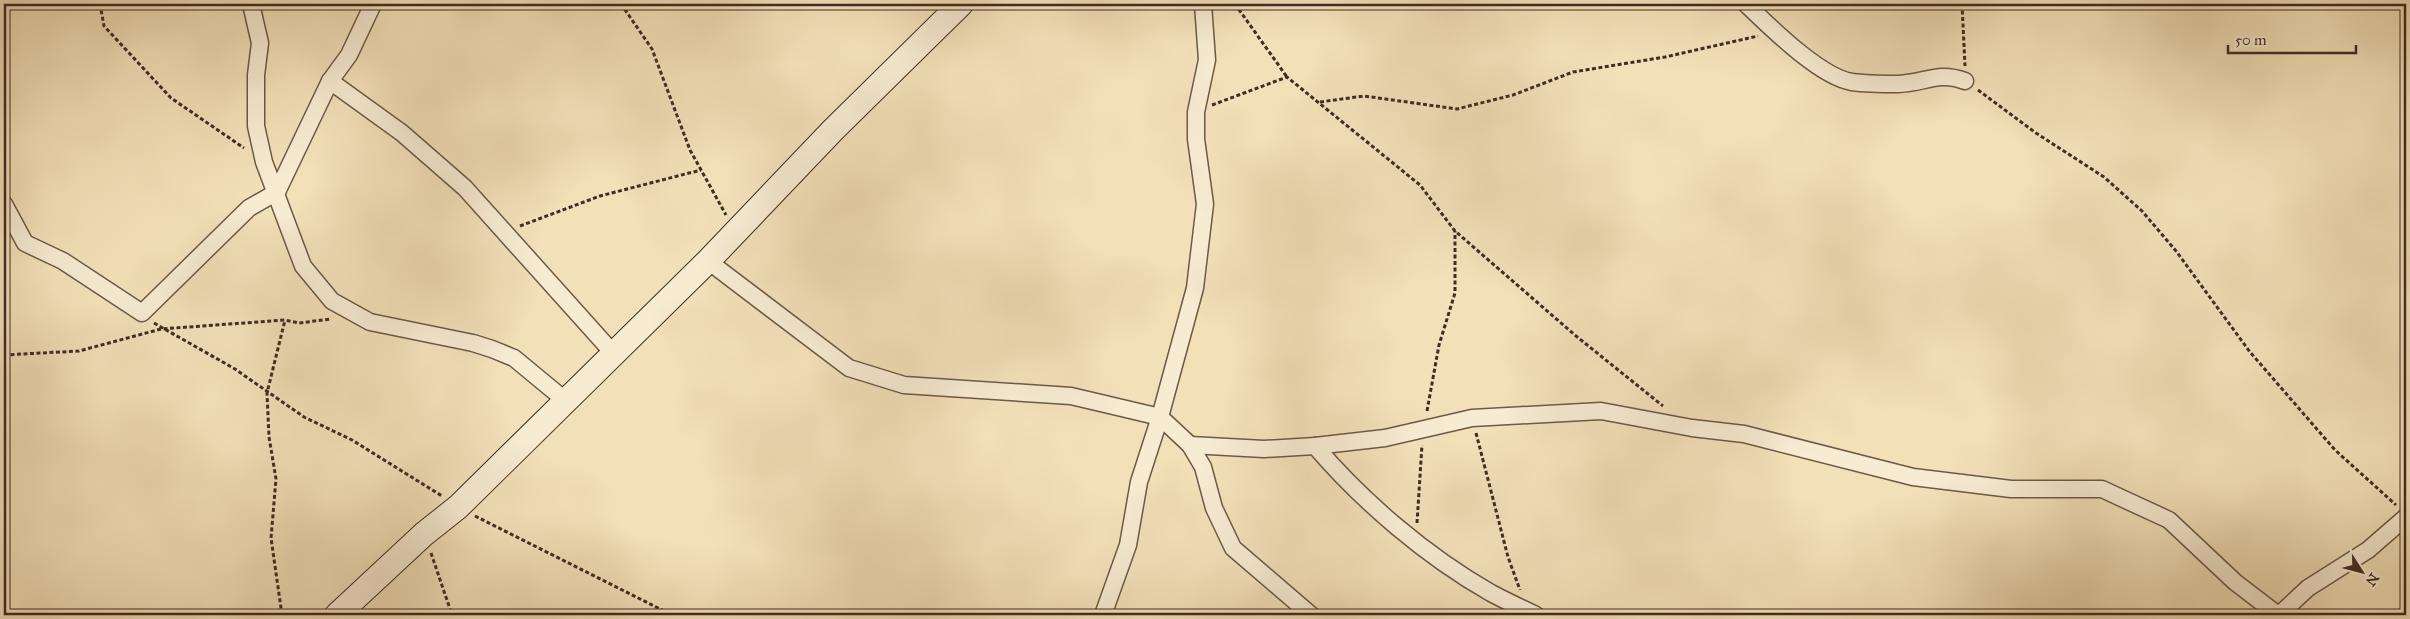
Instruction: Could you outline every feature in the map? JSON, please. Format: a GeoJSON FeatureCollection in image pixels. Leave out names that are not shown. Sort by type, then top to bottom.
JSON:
{"type":"FeatureCollection","features":[{"type":"Feature","properties":{"kind":"street"},"geometry":{"type":"LineString","coordinates":[[251,4],[260,43],[255,103],[256,126],[264,162],[277,192],[303,266],[332,301],[356,315],[370,322],[473,343],[514,358],[566,401]]}},
{"type":"Feature","properties":{"kind":"street"},"geometry":{"type":"LineString","coordinates":[[4,204],[26,243],[63,261],[142,313],[249,208],[277,192],[330,81],[349,55],[373,4]]}},
{"type":"Feature","properties":{"kind":"street"},"geometry":{"type":"LineString","coordinates":[[337,615],[424,534],[458,507],[708,261],[833,130],[961,4]]}},
{"type":"Feature","properties":{"kind":"street"},"geometry":{"type":"LineString","coordinates":[[1103,615],[1128,545],[1139,482],[1160,417],[1195,288],[1204,226],[1205,204],[1196,138],[1196,112],[1207,60],[1203,4]]}},
{"type":"Feature","properties":{"kind":"street"},"geometry":{"type":"LineString","coordinates":[[1746,4],[1775,33],[1835,76],[1852,82],[1914,83],[1940,76],[1950,76],[1965,81]]}},
{"type":"Feature","properties":{"kind":"street"},"geometry":{"type":"LineString","coordinates":[[330,81],[416,145],[465,188],[613,353]]}},
{"type":"Feature","properties":{"kind":"street"},"geometry":{"type":"LineString","coordinates":[[708,261],[850,368],[904,385],[1071,396],[1160,417],[1190,445],[1203,468],[1214,508],[1233,548],[1310,615]]}},
{"type":"Feature","properties":{"kind":"street"},"geometry":{"type":"LineString","coordinates":[[1190,445],[1264,449],[1315,446],[1384,438],[1472,418],[1602,411],[1692,428],[1744,434],[1913,477],[2011,489],[2102,489],[2169,520],[2235,582],[2279,615],[2308,588],[2368,550],[2403,512]]}},
{"type":"Feature","properties":{"kind":"street"},"geometry":{"type":"LineString","coordinates":[[1315,446],[1346,481],[1415,542],[1490,592],[1532,613]]}},
{"type":"Feature","properties":{"kind":"path"},"geometry":{"type":"LineString","coordinates":[[100,4],[104,26],[171,98],[264,162]]}},
{"type":"Feature","properties":{"kind":"path"},"geometry":{"type":"LineString","coordinates":[[621,4],[652,49],[690,150],[735,231]]}},
{"type":"Feature","properties":{"kind":"path"},"geometry":{"type":"LineString","coordinates":[[1235,4],[1287,76],[1420,185],[1454,230],[1576,336],[1668,410]]}},
{"type":"Feature","properties":{"kind":"path"},"geometry":{"type":"LineString","coordinates":[[1962,4],[1965,81],[2036,133],[2104,177],[2142,211],[2176,251],[2262,367],[2335,450],[2403,512]]}},
{"type":"Feature","properties":{"kind":"path"},"geometry":{"type":"LineString","coordinates":[[1319,102],[1364,96],[1457,109],[1513,95],[1573,72],[1665,57],[1775,33]]}},
{"type":"Feature","properties":{"kind":"path"},"geometry":{"type":"LineString","coordinates":[[1196,112],[1287,76]]}},
{"type":"Feature","properties":{"kind":"path"},"geometry":{"type":"LineString","coordinates":[[504,233],[532,220],[600,196],[701,170]]}},
{"type":"Feature","properties":{"kind":"path"},"geometry":{"type":"LineString","coordinates":[[1415,542],[1420,497],[1423,429],[1440,345],[1455,293],[1454,230]]}},
{"type":"Feature","properties":{"kind":"path"},"geometry":{"type":"LineString","coordinates":[[142,313],[161,329],[236,369],[304,417],[352,440],[458,507],[672,615]]}},
{"type":"Feature","properties":{"kind":"path"},"geometry":{"type":"LineString","coordinates":[[4,355],[79,351],[161,329],[286,320],[299,323],[356,315]]}},
{"type":"Feature","properties":{"kind":"path"},"geometry":{"type":"LineString","coordinates":[[282,615],[270,538],[276,479],[269,437],[268,393],[286,320]]}},
{"type":"Feature","properties":{"kind":"path"},"geometry":{"type":"LineString","coordinates":[[1472,418],[1508,557],[1532,613]]}},
{"type":"Feature","properties":{"kind":"path"},"geometry":{"type":"LineString","coordinates":[[424,534],[452,615]]}}]}
